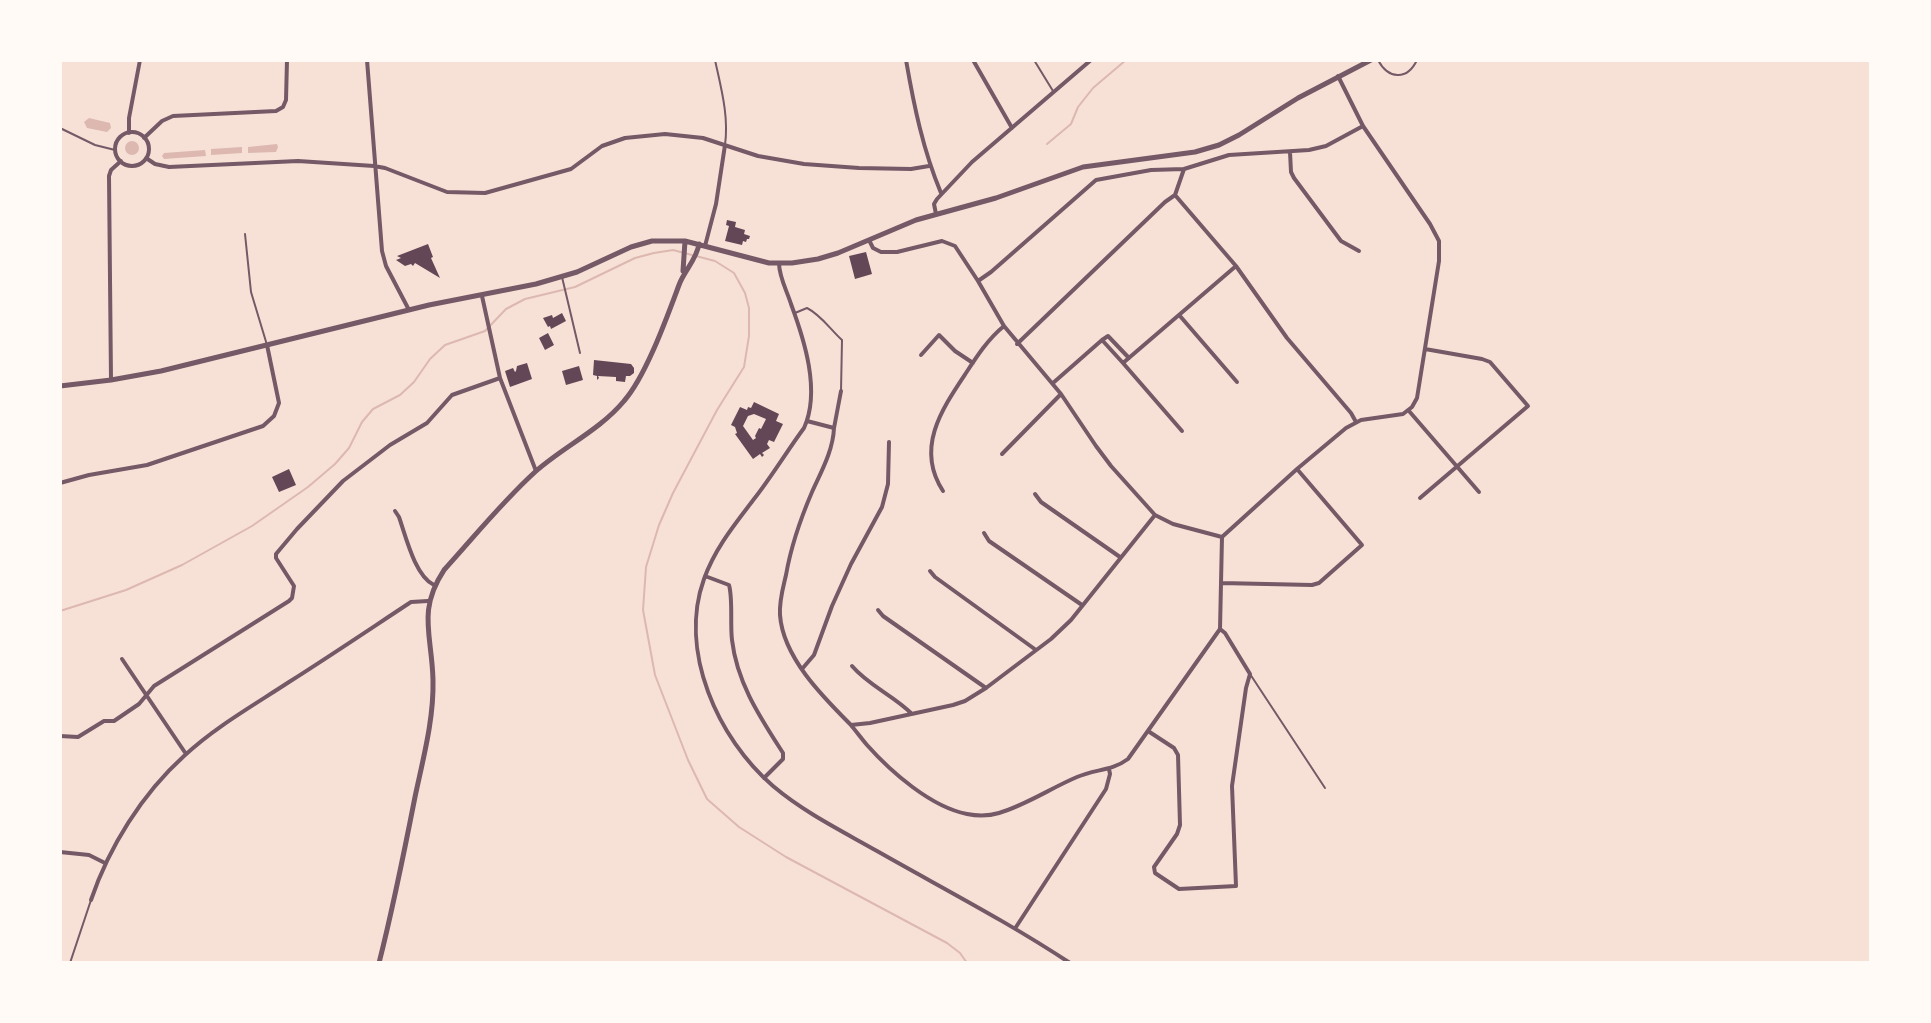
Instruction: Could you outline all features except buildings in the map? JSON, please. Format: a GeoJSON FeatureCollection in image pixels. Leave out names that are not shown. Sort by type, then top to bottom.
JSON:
{"type":"FeatureCollection","features":[{"type":"Feature","properties":{"kind":"street"},"geometry":{"type":"LineString","coordinates":[[129,133],[129,118],[140,60]]}},
{"type":"Feature","properties":{"kind":"street"},"geometry":{"type":"LineString","coordinates":[[144,138],[162,121],[173,116],[276,111],[283,107],[286,100],[287,60]]}},
{"type":"Feature","properties":{"kind":"street"},"geometry":{"type":"LineString","coordinates":[[367,60],[383,259],[409,310]]}},
{"type":"Feature","properties":{"kind":"street"},"geometry":{"type":"LineString","coordinates":[[906,60],[913,100],[930,166],[941,194]]}},
{"type":"Feature","properties":{"kind":"street"},"geometry":{"type":"LineString","coordinates":[[973,60],[1012,128]]}},
{"type":"Feature","properties":{"kind":"street"},"geometry":{"type":"LineString","coordinates":[[936,214],[934,204],[972,162],[1091,60]]}},
{"type":"Feature","properties":{"kind":"street"},"geometry":{"type":"LineString","coordinates":[[60,386],[111,380],[182,366],[409,310],[562,278],[643,243],[659,240],[685,241],[751,260],[779,263],[818,259],[897,227],[996,198],[1083,167],[1207,149],[1239,135],[1298,98],[1371,60]]}},
{"type":"Feature","properties":{"kind":"street"},"geometry":{"type":"LineString","coordinates":[[841,391],[832,442],[796,529],[780,596],[782,630],[787,645],[802,669],[837,713],[881,760],[936,803],[966,814],[1000,813],[1092,771],[1119,766],[1128,759],[1220,629],[1222,537],[1296,469],[1356,422],[1399,416],[1409,411],[1416,398],[1439,261],[1439,242],[1430,224],[1363,126],[1338,76]]}},
{"type":"Feature","properties":{"kind":"street"},"geometry":{"type":"LineString","coordinates":[[978,281],[1096,180],[1151,170],[1184,169],[1229,155],[1309,150],[1326,146],[1363,126]]}},
{"type":"Feature","properties":{"kind":"street"},"geometry":{"type":"LineString","coordinates":[[129,133],[137,133],[144,138],[148,146],[146,158],[135,165],[126,165],[121,161],[115,150],[118,140],[129,133]]}},
{"type":"Feature","properties":{"kind":"street"},"geometry":{"type":"LineString","coordinates":[[146,158],[155,164],[169,167],[257,161],[375,166],[447,192],[485,193],[503,190],[571,169],[602,146],[625,138],[656,134],[703,138],[758,156],[822,166],[911,169],[930,166]]}},
{"type":"Feature","properties":{"kind":"street"},"geometry":{"type":"LineString","coordinates":[[380,960],[433,700],[428,601],[434,585],[444,570],[536,471],[612,414],[625,401],[647,361],[683,273],[702,245],[716,204],[725,146]]}},
{"type":"Feature","properties":{"kind":"street"},"geometry":{"type":"LineString","coordinates":[[1290,152],[1291,172],[1294,178],[1341,241],[1359,251]]}},
{"type":"Feature","properties":{"kind":"street"},"geometry":{"type":"LineString","coordinates":[[111,380],[109,176],[111,170],[121,161]]}},
{"type":"Feature","properties":{"kind":"street"},"geometry":{"type":"LineString","coordinates":[[1017,344],[1175,195],[1184,169]]}},
{"type":"Feature","properties":{"kind":"street"},"geometry":{"type":"LineString","coordinates":[[1175,195],[1236,266],[1287,338],[1351,413],[1356,422]]}},
{"type":"Feature","properties":{"kind":"street"},"geometry":{"type":"LineString","coordinates":[[869,240],[873,248],[886,253],[936,242],[946,241],[956,246],[1017,344],[1053,383],[1096,446],[1155,515],[1173,524],[1222,537]]}},
{"type":"Feature","properties":{"kind":"street"},"geometry":{"type":"LineString","coordinates":[[683,273],[685,241]]}},
{"type":"Feature","properties":{"kind":"street"},"geometry":{"type":"LineString","coordinates":[[779,263],[780,273],[795,313],[810,376],[811,397],[807,421],[756,497],[727,534],[705,576],[697,614],[698,648],[703,677],[723,726],[739,750],[764,778],[794,802],[843,832],[1016,927],[1070,963]]}},
{"type":"Feature","properties":{"kind":"street"},"geometry":{"type":"LineString","coordinates":[[1123,363],[1236,266]]}},
{"type":"Feature","properties":{"kind":"street"},"geometry":{"type":"LineString","coordinates":[[482,296],[500,378],[536,471]]}},
{"type":"Feature","properties":{"kind":"street"},"geometry":{"type":"LineString","coordinates":[[1179,316],[1237,382]]}},
{"type":"Feature","properties":{"kind":"street"},"geometry":{"type":"LineString","coordinates":[[943,491],[936,481],[932,464],[934,430],[946,404],[973,363],[993,335],[1004,326]]}},
{"type":"Feature","properties":{"kind":"street"},"geometry":{"type":"LineString","coordinates":[[921,356],[939,335],[955,351],[973,363]]}},
{"type":"Feature","properties":{"kind":"street"},"geometry":{"type":"LineString","coordinates":[[1053,383],[1108,336],[1129,358]]}},
{"type":"Feature","properties":{"kind":"street"},"geometry":{"type":"LineString","coordinates":[[1102,340],[1182,431]]}},
{"type":"Feature","properties":{"kind":"street"},"geometry":{"type":"LineString","coordinates":[[60,483],[89,475],[147,465],[263,426],[273,416],[279,403],[267,345]]}},
{"type":"Feature","properties":{"kind":"street"},"geometry":{"type":"LineString","coordinates":[[1420,498],[1528,406],[1490,362],[1482,358],[1425,349]]}},
{"type":"Feature","properties":{"kind":"street"},"geometry":{"type":"LineString","coordinates":[[60,736],[80,737],[104,721],[114,721],[139,704],[154,686],[170,675],[289,601],[292,598],[294,586],[276,558],[278,551],[343,481],[390,445],[427,423],[452,394],[500,378]]}},
{"type":"Feature","properties":{"kind":"street"},"geometry":{"type":"LineString","coordinates":[[1002,454],[1061,394]]}},
{"type":"Feature","properties":{"kind":"street"},"geometry":{"type":"LineString","coordinates":[[1409,411],[1479,492]]}},
{"type":"Feature","properties":{"kind":"street"},"geometry":{"type":"LineString","coordinates":[[807,421],[834,428]]}},
{"type":"Feature","properties":{"kind":"street"},"geometry":{"type":"LineString","coordinates":[[802,669],[814,656],[832,606],[851,564],[882,507],[888,484],[889,442]]}},
{"type":"Feature","properties":{"kind":"street"},"geometry":{"type":"LineString","coordinates":[[1221,583],[1312,585],[1319,583],[1362,545],[1296,469]]}},
{"type":"Feature","properties":{"kind":"street"},"geometry":{"type":"LineString","coordinates":[[1035,494],[1041,502],[1120,557]]}},
{"type":"Feature","properties":{"kind":"street"},"geometry":{"type":"LineString","coordinates":[[395,511],[420,572],[427,581],[434,585]]}},
{"type":"Feature","properties":{"kind":"street"},"geometry":{"type":"LineString","coordinates":[[850,725],[870,723],[953,705],[965,701],[986,688],[1071,620],[1155,515]]}},
{"type":"Feature","properties":{"kind":"street"},"geometry":{"type":"LineString","coordinates":[[984,533],[989,540],[1082,605]]}},
{"type":"Feature","properties":{"kind":"street"},"geometry":{"type":"LineString","coordinates":[[930,571],[935,577],[1036,650]]}},
{"type":"Feature","properties":{"kind":"street"},"geometry":{"type":"LineString","coordinates":[[705,576],[729,585],[730,623],[738,671],[756,712],[783,753],[783,759],[764,778]]}},
{"type":"Feature","properties":{"kind":"street"},"geometry":{"type":"LineString","coordinates":[[91,900],[105,863],[143,802],[186,754],[228,722],[411,602],[428,601]]}},
{"type":"Feature","properties":{"kind":"street"},"geometry":{"type":"LineString","coordinates":[[878,610],[883,616],[986,688]]}},
{"type":"Feature","properties":{"kind":"street"},"geometry":{"type":"LineString","coordinates":[[1148,731],[1174,748],[1178,755],[1179,825],[1177,834],[1154,867],[1155,873],[1179,889],[1236,886],[1232,786],[1250,674],[1225,633],[1220,629]]}},
{"type":"Feature","properties":{"kind":"street"},"geometry":{"type":"LineString","coordinates":[[122,659],[186,754]]}},
{"type":"Feature","properties":{"kind":"street"},"geometry":{"type":"LineString","coordinates":[[852,666],[862,678],[902,704],[912,714]]}},
{"type":"Feature","properties":{"kind":"street"},"geometry":{"type":"LineString","coordinates":[[1016,927],[1106,789],[1109,769]]}},
{"type":"Feature","properties":{"kind":"street"},"geometry":{"type":"LineString","coordinates":[[60,852],[88,855],[105,863]]}},
{"type":"Feature","properties":{"kind":"lane"},"geometry":{"type":"LineString","coordinates":[[715,60],[725,109],[727,132],[725,146]]}},
{"type":"Feature","properties":{"kind":"lane"},"geometry":{"type":"LineString","coordinates":[[1034,60],[1054,92]]}},
{"type":"Feature","properties":{"kind":"lane"},"geometry":{"type":"LineString","coordinates":[[1378,60],[1387,72],[1396,75],[1410,70],[1417,60]]}},
{"type":"Feature","properties":{"kind":"lane"},"geometry":{"type":"LineString","coordinates":[[60,129],[96,146],[115,150]]}},
{"type":"Feature","properties":{"kind":"lane"},"geometry":{"type":"LineString","coordinates":[[244,234],[251,292],[267,345]]}},
{"type":"Feature","properties":{"kind":"lane"},"geometry":{"type":"LineString","coordinates":[[562,278],[580,353]]}},
{"type":"Feature","properties":{"kind":"lane"},"geometry":{"type":"LineString","coordinates":[[795,313],[807,308],[817,312],[824,323],[842,340],[841,391]]}},
{"type":"Feature","properties":{"kind":"lane"},"geometry":{"type":"LineString","coordinates":[[1250,674],[1325,788]]}},
{"type":"Feature","properties":{"kind":"lane"},"geometry":{"type":"LineString","coordinates":[[70,963],[91,900]]}},
{"type":"Feature","properties":{"kind":"shaded area"},"geometry":{"type":"Polygon","coordinates":[[[89,118],[110,123],[111,128],[107,132],[87,128],[84,122],[89,118]]]}},
{"type":"Feature","properties":{"kind":"shaded area"},"geometry":{"type":"Polygon","coordinates":[[[132,141],[137,143],[139,148],[137,153],[132,155],[127,153],[125,148],[127,143],[132,141]]]}},
{"type":"Feature","properties":{"kind":"shaded area"},"geometry":{"type":"Polygon","coordinates":[[[277,144],[276,152],[248,153],[248,147],[277,144]]]}},
{"type":"Feature","properties":{"kind":"shaded area"},"geometry":{"type":"Polygon","coordinates":[[[242,147],[242,153],[211,155],[211,149],[242,147]]]}},
{"type":"Feature","properties":{"kind":"shaded area"},"geometry":{"type":"Polygon","coordinates":[[[205,150],[206,156],[164,159],[162,156],[164,153],[205,150]]]}},
{"type":"Feature","properties":{"kind":"waterway"},"geometry":{"type":"LineString","coordinates":[[1047,144],[1071,124],[1078,107],[1093,88],[1126,60]]}},
{"type":"Feature","properties":{"kind":"waterway"},"geometry":{"type":"LineString","coordinates":[[60,611],[126,590],[182,565],[252,526],[308,487],[335,464],[349,448],[362,422],[373,409],[400,395],[445,345],[485,331],[506,309],[525,299],[575,287],[635,258],[654,253],[673,250],[715,261],[734,273],[745,293],[749,308],[749,336],[744,367],[717,410],[673,493],[659,525],[646,567],[643,610],[655,675],[688,760],[707,799],[739,827],[786,857],[947,943],[960,953],[967,963]]}}]}
